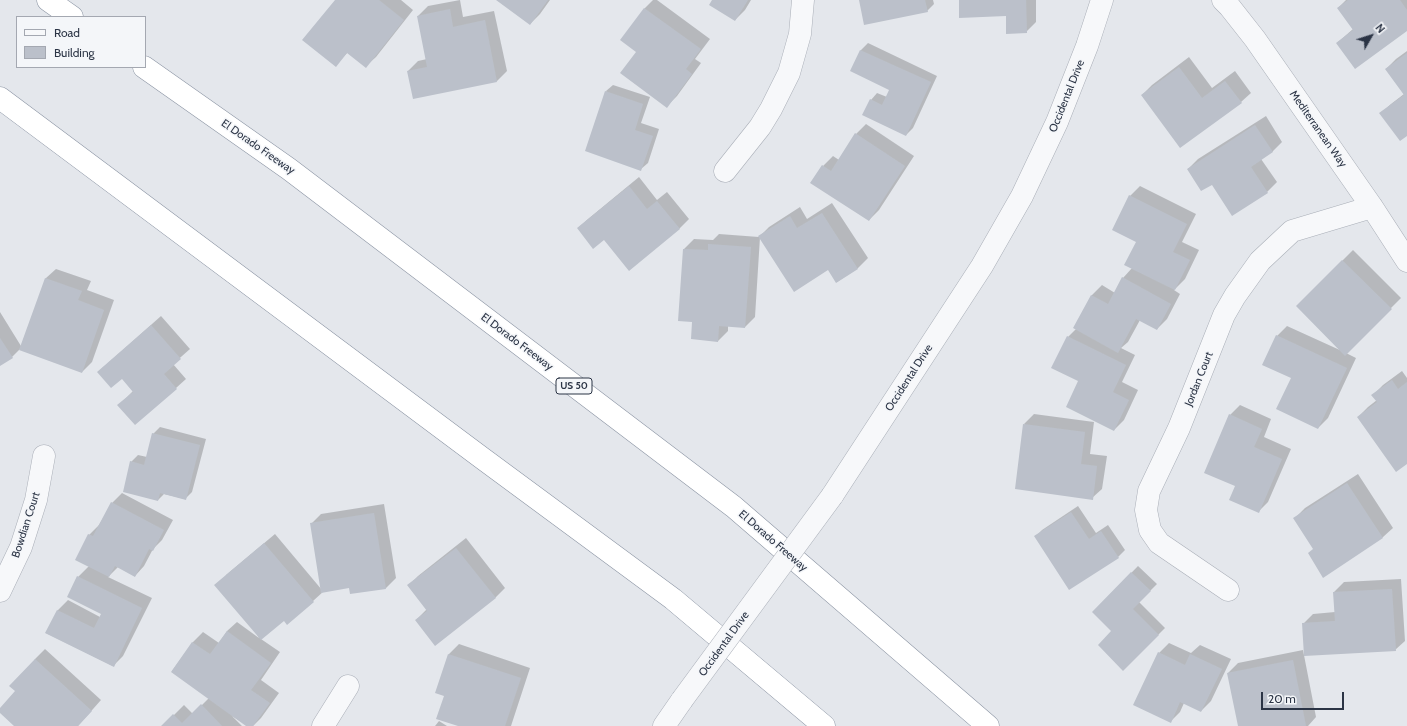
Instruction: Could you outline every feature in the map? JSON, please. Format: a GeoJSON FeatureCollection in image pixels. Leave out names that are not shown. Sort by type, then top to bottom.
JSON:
{"type":"FeatureCollection","features":[{"type":"Feature","properties":{"kind":"highway"},"geometry":{"type":"LineString","coordinates":[[48,0],[71,16]]}},
{"type":"Feature","properties":{"kind":"highway","name":"El Dorado Freeway"},"geometry":{"type":"LineString","coordinates":[[145,68],[289,169],[734,507],[988,726]]}},
{"type":"Feature","properties":{"kind":"highway"},"geometry":{"type":"LineString","coordinates":[[0,98],[673,599],[824,726]]}},
{"type":"Feature","properties":{"kind":"street"},"geometry":{"type":"LineString","coordinates":[[725,171],[764,121],[789,73],[800,34],[803,0]]}},
{"type":"Feature","properties":{"kind":"street","name":"Occidental Drive"},"geometry":{"type":"LineString","coordinates":[[664,726],[832,496],[982,266],[1022,196],[1057,122],[1087,46],[1102,0]]}},
{"type":"Feature","properties":{"kind":"street","name":"Mediterranean Way"},"geometry":{"type":"LineString","coordinates":[[1223,0],[1255,39],[1372,207],[1407,261]]}},
{"type":"Feature","properties":{"kind":"street","name":"Jordan Court"},"geometry":{"type":"LineString","coordinates":[[1228,590],[1159,543],[1150,530],[1146,510],[1149,491],[1179,428],[1224,315],[1235,296],[1260,261],[1292,232],[1372,207]]}},
{"type":"Feature","properties":{"kind":"street","name":"Bowdian Court"},"geometry":{"type":"LineString","coordinates":[[0,591],[21,547],[36,500],[44,456]]}},
{"type":"Feature","properties":{"kind":"street"},"geometry":{"type":"LineString","coordinates":[[323,726],[348,686]]}},
{"type":"Feature","properties":{"kind":"building"},"geometry":{"type":"Polygon","coordinates":[[[335,0],[379,0],[404,20],[366,68],[347,53],[336,67],[302,40],[335,0]]]}},
{"type":"Feature","properties":{"kind":"building"},"geometry":{"type":"Polygon","coordinates":[[[496,0],[548,0],[530,25],[496,0]]]}},
{"type":"Feature","properties":{"kind":"building"},"geometry":{"type":"Polygon","coordinates":[[[712,0],[748,0],[735,21],[709,5],[712,0]]]}},
{"type":"Feature","properties":{"kind":"building"},"geometry":{"type":"Polygon","coordinates":[[[859,0],[925,0],[928,12],[864,25],[859,0]]]}},
{"type":"Feature","properties":{"kind":"building"},"geometry":{"type":"Polygon","coordinates":[[[959,0],[1026,0],[1027,33],[1006,34],[1006,16],[959,18],[959,0]]]}},
{"type":"Feature","properties":{"kind":"building"},"geometry":{"type":"Polygon","coordinates":[[[1348,0],[1400,0],[1407,10],[1407,31],[1355,69],[1336,43],[1353,30],[1337,8],[1348,0]]]}},
{"type":"Feature","properties":{"kind":"building"},"geometry":{"type":"Polygon","coordinates":[[[644,8],[701,49],[686,69],[692,74],[667,108],[620,73],[636,52],[620,40],[644,8]]]}},
{"type":"Feature","properties":{"kind":"building"},"geometry":{"type":"Polygon","coordinates":[[[450,9],[453,27],[485,20],[497,82],[413,99],[407,71],[427,67],[417,16],[450,9]]]}},
{"type":"Feature","properties":{"kind":"building"},"geometry":{"type":"Polygon","coordinates":[[[860,50],[931,82],[906,136],[862,115],[870,99],[882,105],[889,90],[850,71],[860,50]]]}},
{"type":"Feature","properties":{"kind":"building"},"geometry":{"type":"Polygon","coordinates":[[[1407,53],[1407,136],[1400,141],[1379,113],[1404,95],[1385,69],[1407,53]]]}},
{"type":"Feature","properties":{"kind":"building"},"geometry":{"type":"Polygon","coordinates":[[[1179,67],[1202,98],[1225,81],[1242,103],[1180,148],[1141,95],[1179,67]]]}},
{"type":"Feature","properties":{"kind":"building"},"geometry":{"type":"Polygon","coordinates":[[[605,91],[643,104],[635,130],[653,136],[641,171],[585,151],[605,91]]]}},
{"type":"Feature","properties":{"kind":"building"},"geometry":{"type":"Polygon","coordinates":[[[1255,125],[1273,152],[1251,167],[1268,193],[1232,216],[1212,185],[1201,191],[1187,169],[1255,125]]]}},
{"type":"Feature","properties":{"kind":"building"},"geometry":{"type":"Polygon","coordinates":[[[855,133],[905,166],[869,221],[810,183],[822,165],[831,171],[855,133]]]}},
{"type":"Feature","properties":{"kind":"building"},"geometry":{"type":"Polygon","coordinates":[[[629,186],[647,209],[657,201],[680,229],[629,271],[604,240],[593,249],[577,228],[629,186]]]}},
{"type":"Feature","properties":{"kind":"building"},"geometry":{"type":"Polygon","coordinates":[[[1129,195],[1187,224],[1173,252],[1190,260],[1175,290],[1124,265],[1136,242],[1112,230],[1129,195]]]}},
{"type":"Feature","properties":{"kind":"building"},"geometry":{"type":"Polygon","coordinates":[[[822,213],[858,269],[836,283],[828,270],[794,292],[758,236],[790,216],[797,228],[822,213]]]}},
{"type":"Feature","properties":{"kind":"building"},"geometry":{"type":"Polygon","coordinates":[[[708,244],[751,247],[745,328],[719,326],[718,342],[691,339],[692,322],[678,321],[683,249],[708,250],[708,244]]]}},
{"type":"Feature","properties":{"kind":"building"},"geometry":{"type":"Polygon","coordinates":[[[1342,260],[1392,309],[1345,356],[1296,306],[1342,260]]]}},
{"type":"Feature","properties":{"kind":"building"},"geometry":{"type":"Polygon","coordinates":[[[1122,277],[1171,304],[1157,330],[1136,319],[1118,353],[1073,328],[1091,295],[1108,304],[1122,277]]]}},
{"type":"Feature","properties":{"kind":"building"},"geometry":{"type":"Polygon","coordinates":[[[45,278],[82,291],[78,300],[104,310],[82,373],[19,350],[45,278]]]}},
{"type":"Feature","properties":{"kind":"building"},"geometry":{"type":"Polygon","coordinates":[[[151,325],[181,359],[164,374],[177,389],[135,425],[117,405],[133,392],[122,379],[111,388],[97,372],[151,325]]]}},
{"type":"Feature","properties":{"kind":"building"},"geometry":{"type":"Polygon","coordinates":[[[1276,335],[1347,368],[1318,429],[1276,409],[1291,378],[1262,365],[1276,335]]]}},
{"type":"Feature","properties":{"kind":"building"},"geometry":{"type":"Polygon","coordinates":[[[1067,336],[1126,365],[1113,392],[1129,400],[1114,431],[1066,407],[1078,381],[1051,368],[1067,336]]]}},
{"type":"Feature","properties":{"kind":"building"},"geometry":{"type":"Polygon","coordinates":[[[0,338],[13,358],[0,366],[0,338]]]}},
{"type":"Feature","properties":{"kind":"building"},"geometry":{"type":"Polygon","coordinates":[[[1392,380],[1398,389],[1407,382],[1407,464],[1396,472],[1357,417],[1377,402],[1371,395],[1392,380]]]}},
{"type":"Feature","properties":{"kind":"building"},"geometry":{"type":"Polygon","coordinates":[[[1229,414],[1262,429],[1254,447],[1282,459],[1259,513],[1229,500],[1235,486],[1204,473],[1229,414]]]}},
{"type":"Feature","properties":{"kind":"building"},"geometry":{"type":"Polygon","coordinates":[[[1023,424],[1085,432],[1081,464],[1097,466],[1093,500],[1015,489],[1023,424]]]}},
{"type":"Feature","properties":{"kind":"building"},"geometry":{"type":"Polygon","coordinates":[[[152,433],[200,445],[186,500],[160,493],[158,501],[123,492],[130,461],[144,465],[152,433]]]}},
{"type":"Feature","properties":{"kind":"building"},"geometry":{"type":"Polygon","coordinates":[[[1347,483],[1383,538],[1323,578],[1308,553],[1313,549],[1293,518],[1347,483]]]}},
{"type":"Feature","properties":{"kind":"building"},"geometry":{"type":"Polygon","coordinates":[[[111,502],[164,530],[153,551],[149,549],[135,577],[115,566],[109,577],[75,560],[88,534],[93,536],[111,502]]]}},
{"type":"Feature","properties":{"kind":"building"},"geometry":{"type":"Polygon","coordinates":[[[1071,512],[1089,539],[1101,531],[1119,558],[1069,590],[1034,536],[1071,512]]]}},
{"type":"Feature","properties":{"kind":"building"},"geometry":{"type":"Polygon","coordinates":[[[374,513],[386,589],[350,594],[349,588],[321,593],[310,523],[374,513]]]}},
{"type":"Feature","properties":{"kind":"building"},"geometry":{"type":"Polygon","coordinates":[[[264,543],[314,602],[287,625],[284,621],[261,640],[214,585],[264,543]]]}},
{"type":"Feature","properties":{"kind":"building"},"geometry":{"type":"Polygon","coordinates":[[[456,548],[496,598],[435,646],[415,620],[427,611],[407,585],[456,548]]]}},
{"type":"Feature","properties":{"kind":"building"},"geometry":{"type":"Polygon","coordinates":[[[1131,572],[1151,591],[1133,609],[1159,635],[1123,671],[1098,645],[1111,631],[1092,612],[1131,572]]]}},
{"type":"Feature","properties":{"kind":"building"},"geometry":{"type":"Polygon","coordinates":[[[77,576],[142,608],[114,667],[45,633],[57,610],[94,628],[101,614],[67,597],[77,576]]]}},
{"type":"Feature","properties":{"kind":"building"},"geometry":{"type":"Polygon","coordinates":[[[1392,589],[1396,651],[1304,656],[1302,623],[1335,621],[1333,592],[1392,589]]]}},
{"type":"Feature","properties":{"kind":"building"},"geometry":{"type":"Polygon","coordinates":[[[227,631],[271,663],[251,690],[270,703],[253,726],[246,726],[171,672],[192,642],[210,654],[227,631]]]}},
{"type":"Feature","properties":{"kind":"building"},"geometry":{"type":"Polygon","coordinates":[[[1158,652],[1185,665],[1190,654],[1222,669],[1201,712],[1180,702],[1171,723],[1133,705],[1158,652]]]}},
{"type":"Feature","properties":{"kind":"building"},"geometry":{"type":"Polygon","coordinates":[[[448,654],[521,678],[505,726],[458,726],[436,719],[444,696],[435,693],[448,654]]]}},
{"type":"Feature","properties":{"kind":"building"},"geometry":{"type":"Polygon","coordinates":[[[35,659],[92,711],[78,726],[14,726],[0,713],[0,708],[15,691],[9,686],[35,659]]]}},
{"type":"Feature","properties":{"kind":"building"},"geometry":{"type":"Polygon","coordinates":[[[1293,660],[1306,726],[1238,726],[1227,673],[1293,660]]]}},
{"type":"Feature","properties":{"kind":"building"},"geometry":{"type":"Polygon","coordinates":[[[201,704],[222,726],[161,726],[173,714],[182,723],[201,704]]]}}]}
